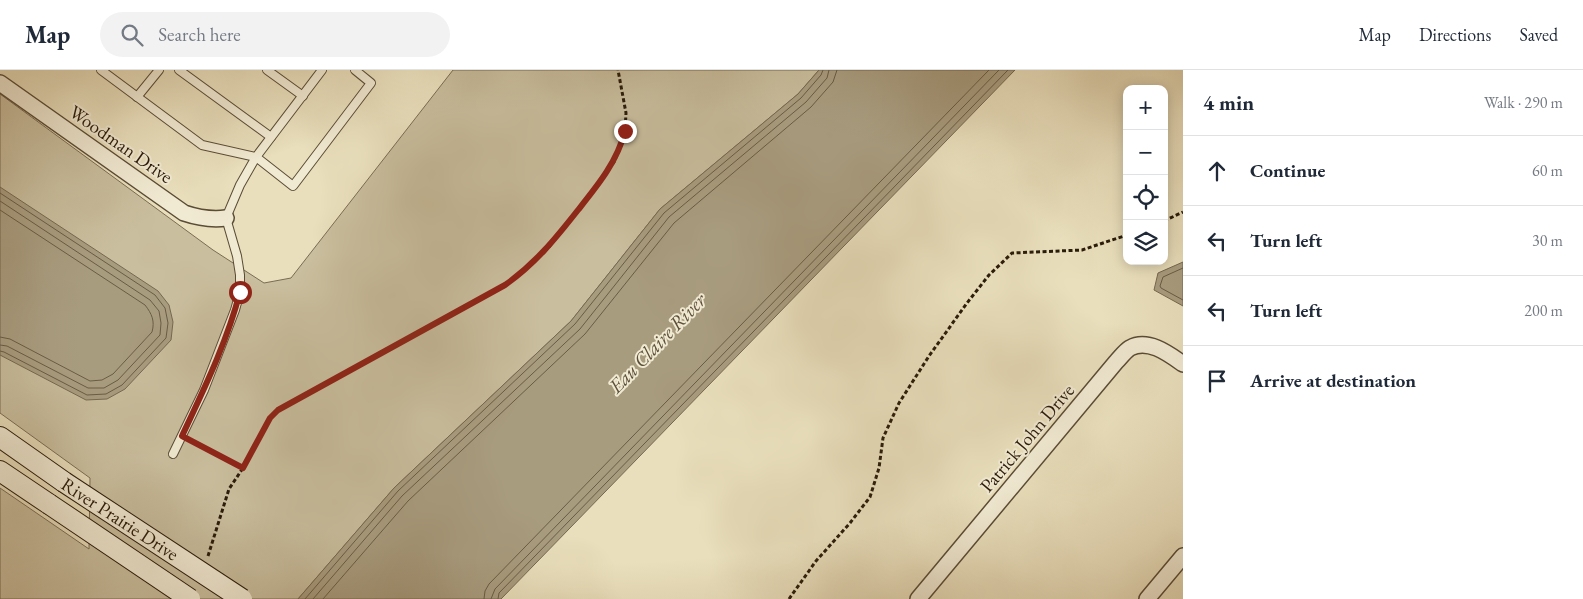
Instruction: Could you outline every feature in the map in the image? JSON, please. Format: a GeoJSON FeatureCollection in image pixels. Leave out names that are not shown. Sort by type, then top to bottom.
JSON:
{"type":"FeatureCollection","features":[{"type":"Feature","properties":{"kind":"main road","name":"River Prairie Drive"},"geometry":{"type":"LineString","coordinates":[[0,437],[64,482],[242,599]]}},
{"type":"Feature","properties":{"kind":"main road","name":"River Prairie Drive"},"geometry":{"type":"LineString","coordinates":[[0,471],[190,599]]}},
{"type":"Feature","properties":{"kind":"street","name":"Woodman Drive"},"geometry":{"type":"LineString","coordinates":[[0,83],[184,213],[196,218],[211,220],[226,218]]}},
{"type":"Feature","properties":{"kind":"street","name":"Patrick John Drive"},"geometry":{"type":"LineString","coordinates":[[918,599],[1116,362],[1130,348],[1141,345],[1162,350],[1183,364]]}},
{"type":"Feature","properties":{"kind":"street"},"geometry":{"type":"LineString","coordinates":[[1147,599],[1183,556]]}},
{"type":"Feature","properties":{"kind":"lane"},"geometry":{"type":"LineString","coordinates":[[101,70],[202,145],[256,157],[293,186],[371,83],[355,70]]}},
{"type":"Feature","properties":{"kind":"lane"},"geometry":{"type":"LineString","coordinates":[[137,97],[159,70]]}},
{"type":"Feature","properties":{"kind":"lane"},"geometry":{"type":"LineString","coordinates":[[179,70],[271,137]]}},
{"type":"Feature","properties":{"kind":"lane"},"geometry":{"type":"LineString","coordinates":[[267,70],[303,96]]}},
{"type":"Feature","properties":{"kind":"lane"},"geometry":{"type":"LineString","coordinates":[[172,454],[220,352],[240,292],[237,256],[226,218],[240,185],[256,157],[322,70]]}},
{"type":"Feature","properties":{"kind":"path"},"geometry":{"type":"LineString","coordinates":[[204,565],[229,489],[243,468],[270,418],[278,410],[505,285],[537,260],[549,246],[604,177],[614,162],[621,146],[625,131],[626,113],[618,70]]}},
{"type":"Feature","properties":{"kind":"path"},"geometry":{"type":"LineString","coordinates":[[1166,220],[1183,212]]}},
{"type":"Feature","properties":{"kind":"path"},"geometry":{"type":"LineString","coordinates":[[789,599],[816,561],[870,497],[878,468],[883,438],[898,403],[929,356],[989,275],[1012,253],[1082,250],[1123,236]]}},
{"type":"Feature","properties":{"kind":"path"},"geometry":{"type":"LineString","coordinates":[[182,436],[243,468]]}},
{"type":"Feature","properties":{"kind":"shaded area"},"geometry":{"type":"Polygon","coordinates":[[[453,70],[819,70],[798,94],[660,209],[571,321],[394,488],[298,599],[0,599],[0,488],[89,549],[90,478],[0,413],[0,94],[213,250],[264,283],[291,278],[453,70]]]}},
{"type":"Feature","properties":{"kind":"water","name":"Eau Claire River"},"geometry":{"type":"Polygon","coordinates":[[[819,70],[1015,70],[501,599],[298,599],[394,488],[571,321],[660,209],[798,94],[819,70]]]}},
{"type":"Feature","properties":{"kind":"water"},"geometry":{"type":"Polygon","coordinates":[[[0,187],[158,291],[169,305],[173,322],[171,340],[125,389],[107,399],[86,400],[0,355],[0,187]]]}},
{"type":"Feature","properties":{"kind":"water"},"geometry":{"type":"Polygon","coordinates":[[[1183,262],[1183,306],[1154,290],[1158,273],[1183,262]]]}},
{"type":"Feature","properties":{"kind":"route"},"geometry":{"type":"LineString","coordinates":[[240,292],[220,352],[182,436],[243,468],[270,418],[278,410],[505,285],[537,260],[604,177],[614,162],[625,131]]}}]}
